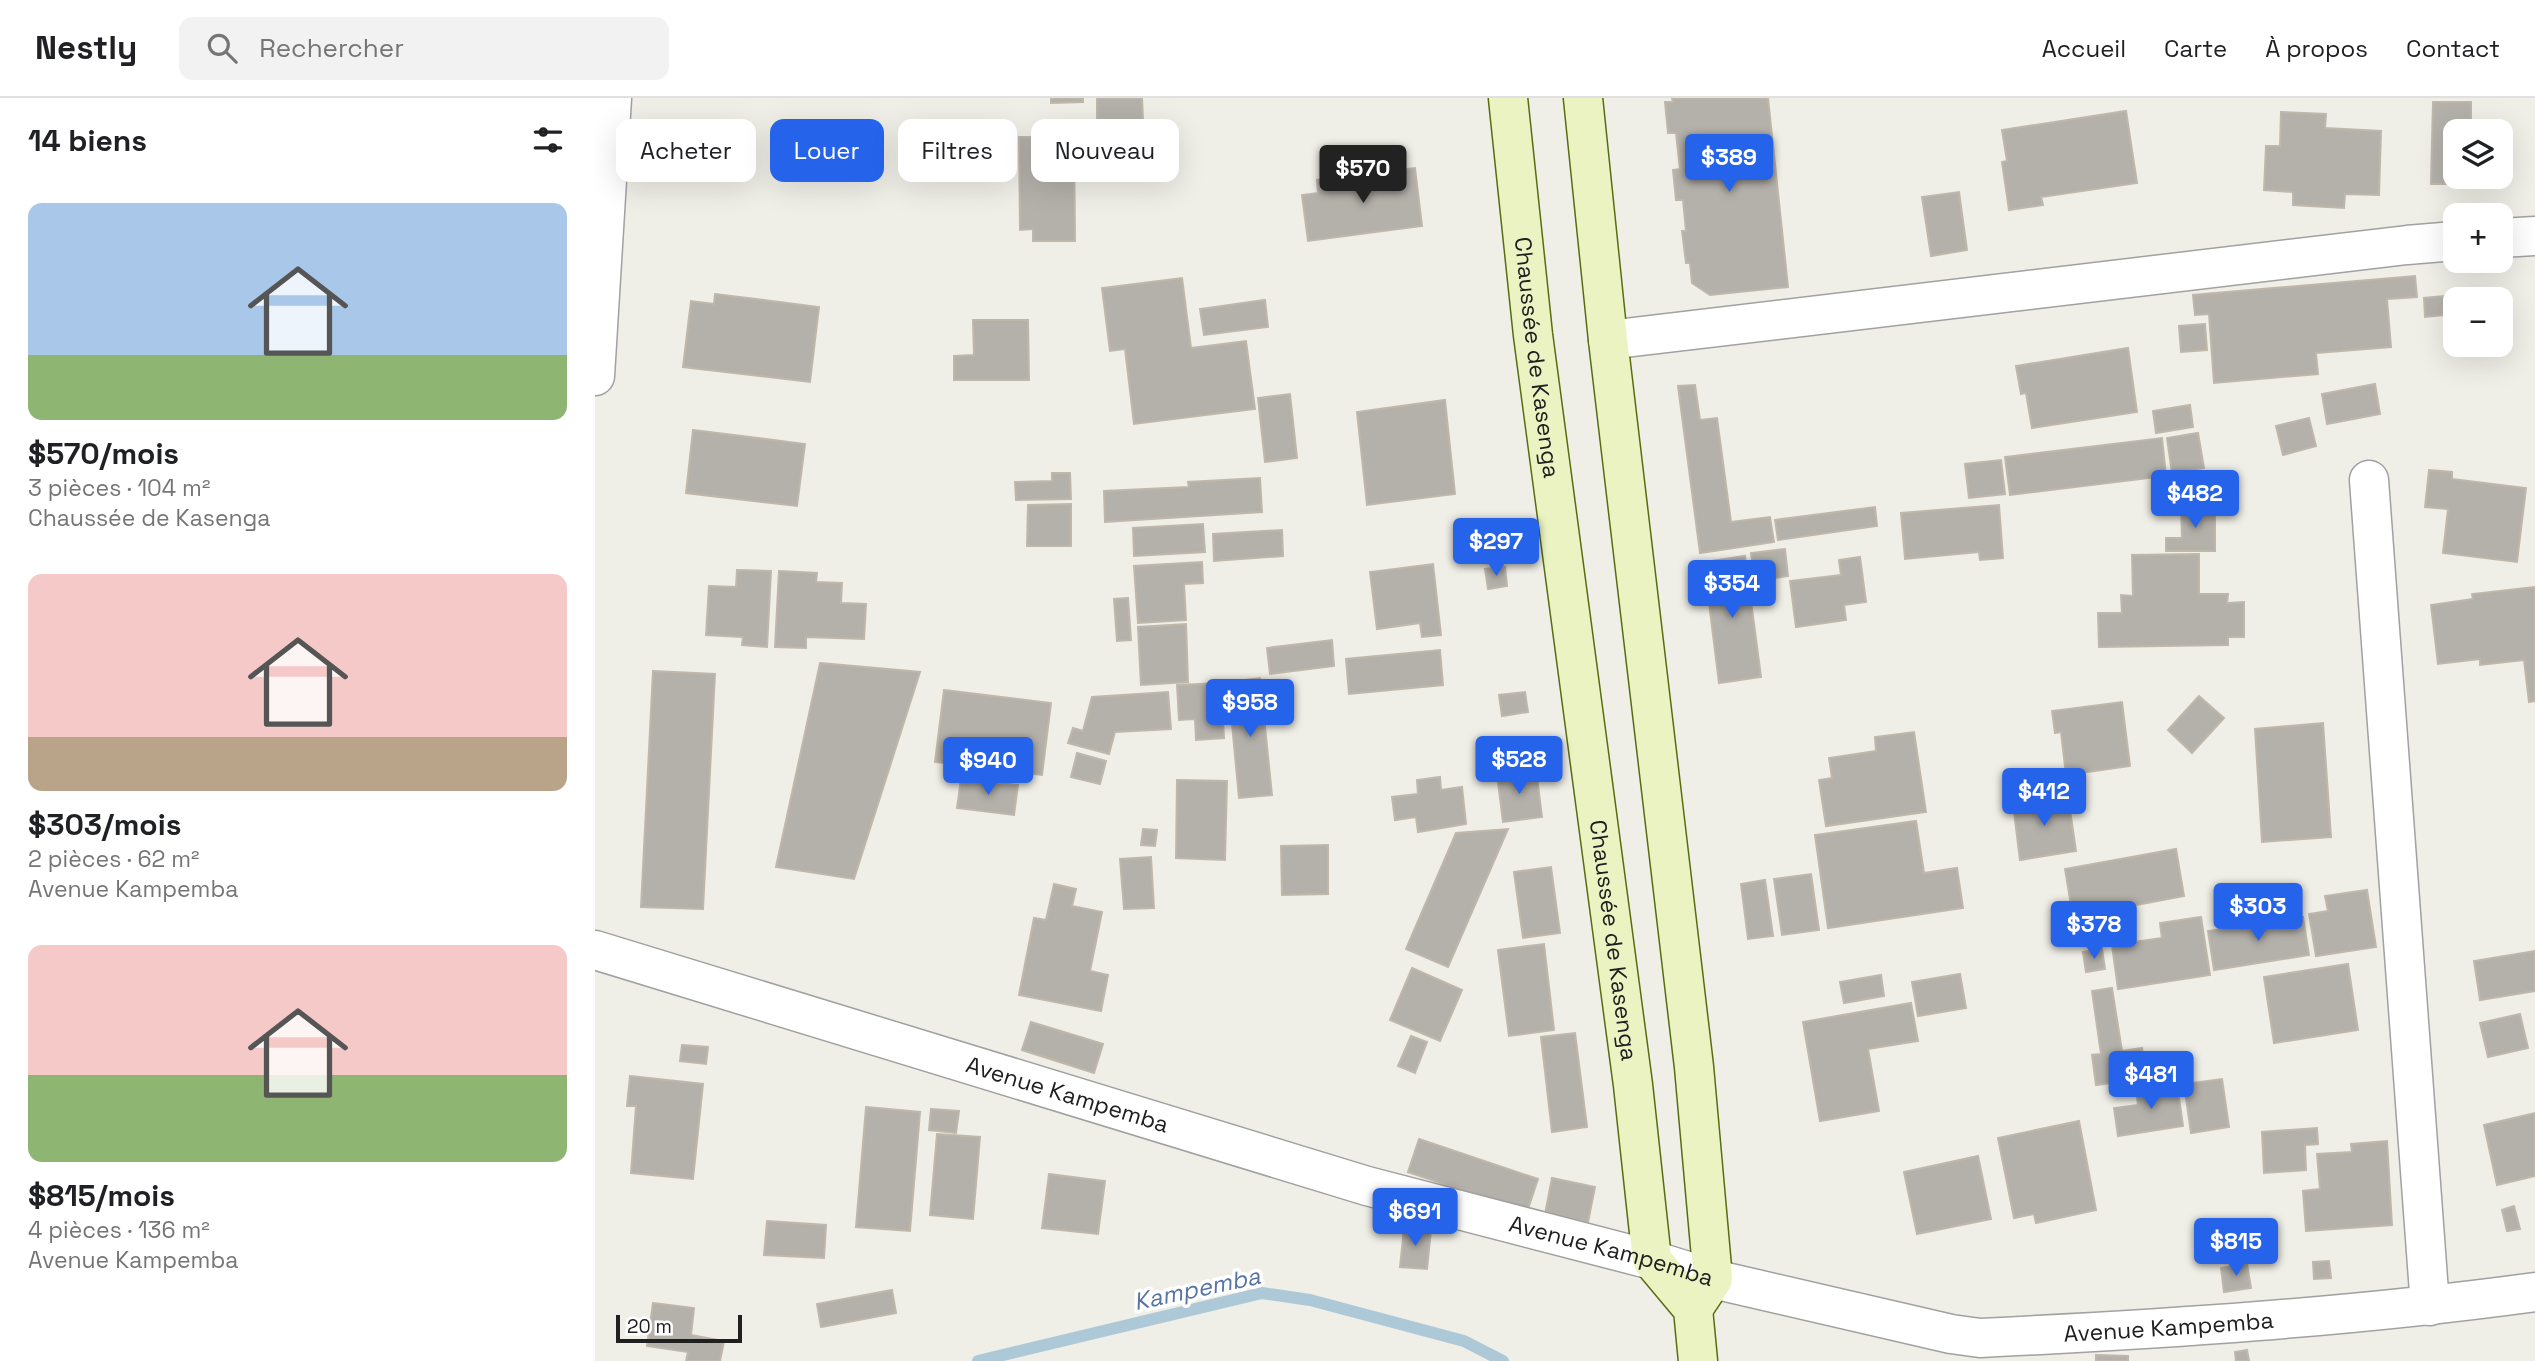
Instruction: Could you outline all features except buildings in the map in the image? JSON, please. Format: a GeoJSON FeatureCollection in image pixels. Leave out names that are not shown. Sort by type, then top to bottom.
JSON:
{"type":"FeatureCollection","features":[{"type":"Feature","properties":{"kind":"main road","name":"Chaussée de Kasenga"},"geometry":{"type":"LineString","coordinates":[[1508,98],[1533,335],[1633,1085],[1652,1260]]}},
{"type":"Feature","properties":{"kind":"main road"},"geometry":{"type":"LineString","coordinates":[[1583,98],[1608,340],[1694,1067],[1700,1321]]}},
{"type":"Feature","properties":{"kind":"main road"},"geometry":{"type":"LineString","coordinates":[[1652,1260],[1700,1321]]}},
{"type":"Feature","properties":{"kind":"street"},"geometry":{"type":"LineString","coordinates":[[595,376],[612,98]]}},
{"type":"Feature","properties":{"kind":"street"},"geometry":{"type":"LineString","coordinates":[[2513,237],[2535,236]]}},
{"type":"Feature","properties":{"kind":"street"},"geometry":{"type":"LineString","coordinates":[[1608,340],[2443,242]]}},
{"type":"Feature","properties":{"kind":"street"},"geometry":{"type":"LineString","coordinates":[[2369,480],[2430,1306]]}},
{"type":"Feature","properties":{"kind":"street","name":"Avenue Kampemba"},"geometry":{"type":"LineString","coordinates":[[595,950],[1367,1186],[1652,1260]]}},
{"type":"Feature","properties":{"kind":"street","name":"Avenue Kampemba"},"geometry":{"type":"LineString","coordinates":[[1700,1321],[1951,1334],[1980,1338],[2177,1329],[2430,1306],[2535,1292]]}},
{"type":"Feature","properties":{"kind":"waterway","name":"Kampemba"},"geometry":{"type":"LineString","coordinates":[[978,1361],[1262,1293],[1310,1300],[1464,1341],[1503,1361]]}}]}
